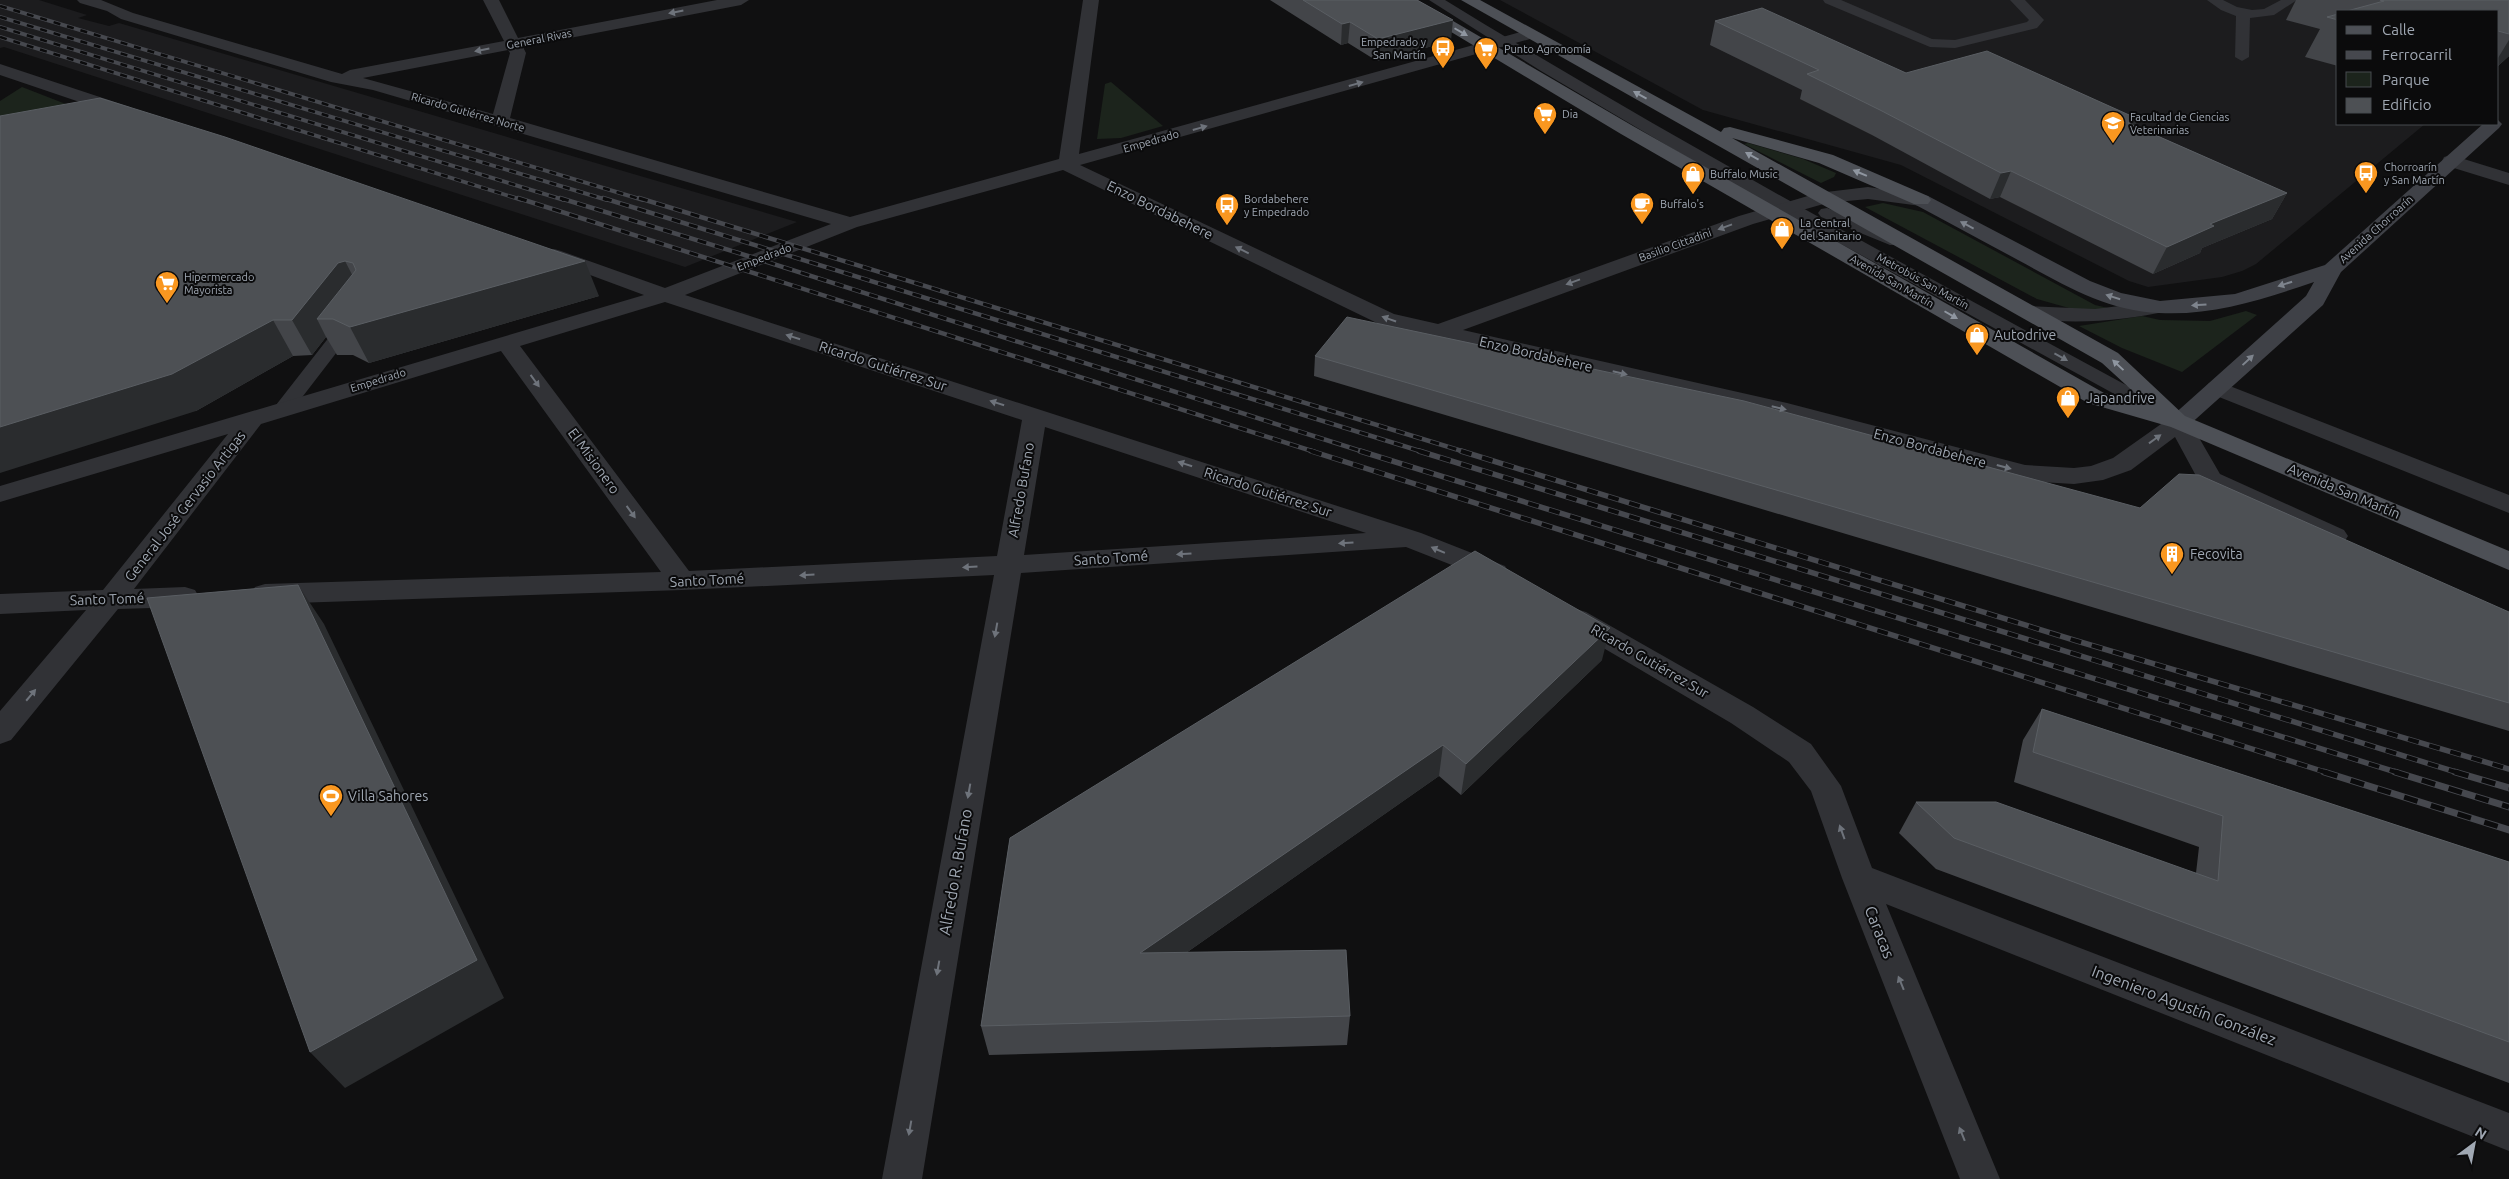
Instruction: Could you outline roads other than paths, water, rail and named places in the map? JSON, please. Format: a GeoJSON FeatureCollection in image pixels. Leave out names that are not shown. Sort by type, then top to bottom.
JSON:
{"type":"FeatureCollection","features":[{"type":"Feature","properties":{"kind":"main road","name":"Avenida San Martín"},"geometry":{"type":"LineString","coordinates":[[1406,0],[1486,47],[1788,207],[2096,398],[2179,422],[2509,560]]}},
{"type":"Feature","properties":{"kind":"main road","name":"Avenida San Martín"},"geometry":{"type":"LineString","coordinates":[[1469,0],[1517,38],[1683,118],[2110,358],[2179,422]]}},
{"type":"Feature","properties":{"kind":"main road"},"geometry":{"type":"LineString","coordinates":[[1683,118],[1826,158],[1921,200],[2082,286],[2113,298],[2160,307],[2212,304],[2238,300],[2332,269]]}},
{"type":"Feature","properties":{"kind":"main road","name":"Avenida Chorroarín"},"geometry":{"type":"LineString","coordinates":[[2179,422],[2315,300],[2332,269],[2491,125]]}},
{"type":"Feature","properties":{"kind":"street","name":"Ricardo Gutiérrez Norte"},"geometry":{"type":"LineString","coordinates":[[85,0],[112,8],[127,16],[337,78],[375,84],[850,224]]}},
{"type":"Feature","properties":{"kind":"street"},"geometry":{"type":"LineString","coordinates":[[491,0],[518,53],[500,121]]}},
{"type":"Feature","properties":{"kind":"street","name":"General Rivas"},"geometry":{"type":"LineString","coordinates":[[337,78],[741,0]]}},
{"type":"Feature","properties":{"kind":"street"},"geometry":{"type":"LineString","coordinates":[[1068,164],[1091,0]]}},
{"type":"Feature","properties":{"kind":"street","name":"Empedrado"},"geometry":{"type":"LineString","coordinates":[[0,494],[665,295],[850,224],[1517,38]]}},
{"type":"Feature","properties":{"kind":"street"},"geometry":{"type":"LineString","coordinates":[[0,90],[10,73],[143,117],[101,122]]}},
{"type":"Feature","properties":{"kind":"street"},"geometry":{"type":"LineString","coordinates":[[2452,161],[2509,179]]}},
{"type":"Feature","properties":{"kind":"street","name":"Enzo Bordabehere"},"geometry":{"type":"LineString","coordinates":[[1068,164],[1075,170],[1387,319],[1436,332],[1787,410],[2025,473],[2074,476],[2094,474],[2122,464],[2179,422]]}},
{"type":"Feature","properties":{"kind":"street","name":"Basilio Cittadini"},"geometry":{"type":"LineString","coordinates":[[1436,332],[1788,207],[1825,197],[1868,193],[1921,200]]}},
{"type":"Feature","properties":{"kind":"street","name":"Ricardo Gutiérrez Sur"},"geometry":{"type":"LineString","coordinates":[[535,248],[665,295],[1412,539],[1514,583]]}},
{"type":"Feature","properties":{"kind":"street","name":"El Misionero"},"geometry":{"type":"LineString","coordinates":[[506,342],[682,581]]}},
{"type":"Feature","properties":{"kind":"street"},"geometry":{"type":"LineString","coordinates":[[2218,388],[2509,505]]}},
{"type":"Feature","properties":{"kind":"street","name":"Alfredo Bufano"},"geometry":{"type":"LineString","coordinates":[[1008,565],[1034,415]]}},
{"type":"Feature","properties":{"kind":"street","name":"General José Gervasio Artigas"},"geometry":{"type":"LineString","coordinates":[[0,732],[111,599],[254,417]]}},
{"type":"Feature","properties":{"kind":"street","name":"Avenida San Martín"},"geometry":{"type":"LineString","coordinates":[[2179,422],[2210,479],[2355,544]]}},
{"type":"Feature","properties":{"kind":"street","name":"Santo Tomé"},"geometry":{"type":"LineString","coordinates":[[239,595],[682,581],[1008,565],[1412,539]]}},
{"type":"Feature","properties":{"kind":"street","name":"Alfredo R. Bufano"},"geometry":{"type":"LineString","coordinates":[[902,1179],[1008,565]]}},
{"type":"Feature","properties":{"kind":"street","name":"Santo Tomé"},"geometry":{"type":"LineString","coordinates":[[0,604],[209,596]]}},
{"type":"Feature","properties":{"kind":"street","name":"Ricardo Gutiérrez Sur"},"geometry":{"type":"LineString","coordinates":[[1556,607],[1742,715]]}},
{"type":"Feature","properties":{"kind":"street","name":"Caracas"},"geometry":{"type":"LineString","coordinates":[[1742,715],[1800,753],[1825,786],[1858,878],[1980,1179]]}},
{"type":"Feature","properties":{"kind":"street","name":"Ingeniero Agustín González"},"geometry":{"type":"LineString","coordinates":[[1858,878],[2509,1132]]}},
{"type":"Feature","properties":{"kind":"lane","name":"Metrobús San Martín"},"geometry":{"type":"LineString","coordinates":[[1436,0],[1517,38]]}},
{"type":"Feature","properties":{"kind":"lane","name":"Metrobús San Martín"},"geometry":{"type":"LineString","coordinates":[[1451,0],[1517,38],[1788,207],[1840,220],[1907,245]]}},
{"type":"Feature","properties":{"kind":"lane"},"geometry":{"type":"LineString","coordinates":[[1830,0],[1930,43],[1954,44],[2032,24],[2037,20],[2017,0]]}},
{"type":"Feature","properties":{"kind":"lane"},"geometry":{"type":"LineString","coordinates":[[2214,0],[2225,8],[2243,14],[2266,14],[2290,0]]}},
{"type":"Feature","properties":{"kind":"lane"},"geometry":{"type":"LineString","coordinates":[[2242,57],[2243,14]]}},
{"type":"Feature","properties":{"kind":"lane"},"geometry":{"type":"LineString","coordinates":[[283,409],[364,304]]}},
{"type":"Feature","properties":{"kind":"lane"},"geometry":{"type":"LineString","coordinates":[[2028,312],[2076,316],[2121,314],[2160,307]]}},
{"type":"Feature","properties":{"kind":"railway"},"geometry":{"type":"LineString","coordinates":[[0,6],[643,200]]}},
{"type":"Feature","properties":{"kind":"railway"},"geometry":{"type":"LineString","coordinates":[[0,17],[607,200]]}},
{"type":"Feature","properties":{"kind":"railway"},"geometry":{"type":"LineString","coordinates":[[0,27],[564,200]]}},
{"type":"Feature","properties":{"kind":"railway"},"geometry":{"type":"LineString","coordinates":[[0,37],[522,200]]}},
{"type":"Feature","properties":{"kind":"railway"},"geometry":{"type":"LineString","coordinates":[[518,198],[1315,452]]}},
{"type":"Feature","properties":{"kind":"railway"},"geometry":{"type":"LineString","coordinates":[[560,198],[1364,452]]}},
{"type":"Feature","properties":{"kind":"railway"},"geometry":{"type":"LineString","coordinates":[[603,198],[1423,452]]}},
{"type":"Feature","properties":{"kind":"railway"},"geometry":{"type":"LineString","coordinates":[[639,198],[1465,452]]}},
{"type":"Feature","properties":{"kind":"railway"},"geometry":{"type":"LineString","coordinates":[[1311,451],[2328,773]]}},
{"type":"Feature","properties":{"kind":"railway"},"geometry":{"type":"LineString","coordinates":[[1360,451],[2399,773]]}},
{"type":"Feature","properties":{"kind":"railway"},"geometry":{"type":"LineString","coordinates":[[1419,451],[2459,773]]}},
{"type":"Feature","properties":{"kind":"railway"},"geometry":{"type":"LineString","coordinates":[[1461,451],[2077,641],[2509,769]]}},
{"type":"Feature","properties":{"kind":"railway"},"geometry":{"type":"LineString","coordinates":[[2324,772],[2509,830]]}},
{"type":"Feature","properties":{"kind":"railway"},"geometry":{"type":"LineString","coordinates":[[2395,772],[2509,807]]}},
{"type":"Feature","properties":{"kind":"railway"},"geometry":{"type":"LineString","coordinates":[[2455,772],[2509,788]]}},
{"type":"Feature","properties":{"kind":"place","name":"Empedrado y San Martín"},"geometry":{"type":"Point","coordinates":[1443,69]}},
{"type":"Feature","properties":{"kind":"place","name":"Punto Agronomía"},"geometry":{"type":"Point","coordinates":[1486,70]}},
{"type":"Feature","properties":{"kind":"place","name":"Dia"},"geometry":{"type":"Point","coordinates":[1545,135]}},
{"type":"Feature","properties":{"kind":"place","name":"Facultad de Ciencias Veterinarias"},"geometry":{"type":"Point","coordinates":[2113,144]}},
{"type":"Feature","properties":{"kind":"place","name":"Chorroarín y San Martín"},"geometry":{"type":"Point","coordinates":[2366,194]}},
{"type":"Feature","properties":{"kind":"place","name":"Buffalo Music"},"geometry":{"type":"Point","coordinates":[1693,195]}},
{"type":"Feature","properties":{"kind":"place","name":"Buffalo's"},"geometry":{"type":"Point","coordinates":[1642,225]}},
{"type":"Feature","properties":{"kind":"place","name":"Bordabehere y Empedrado"},"geometry":{"type":"Point","coordinates":[1227,226]}},
{"type":"Feature","properties":{"kind":"place","name":"La Central del Sanitario"},"geometry":{"type":"Point","coordinates":[1782,250]}},
{"type":"Feature","properties":{"kind":"place","name":"Hipermercado Mayorista"},"geometry":{"type":"Point","coordinates":[167,304]}},
{"type":"Feature","properties":{"kind":"place","name":"Autodrive"},"geometry":{"type":"Point","coordinates":[1977,356]}},
{"type":"Feature","properties":{"kind":"place","name":"Japandrive"},"geometry":{"type":"Point","coordinates":[2068,419]}},
{"type":"Feature","properties":{"kind":"place","name":"Fecovita"},"geometry":{"type":"Point","coordinates":[2172,575]}},
{"type":"Feature","properties":{"kind":"place","name":"Villa Sahores"},"geometry":{"type":"Point","coordinates":[331,817]}}]}
